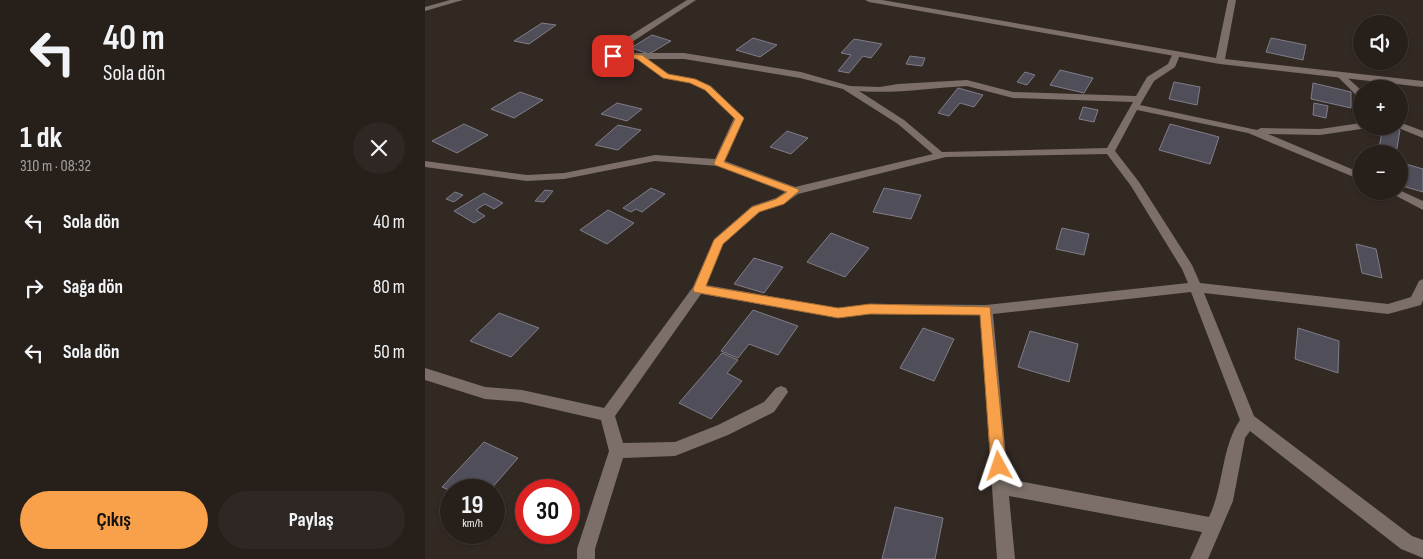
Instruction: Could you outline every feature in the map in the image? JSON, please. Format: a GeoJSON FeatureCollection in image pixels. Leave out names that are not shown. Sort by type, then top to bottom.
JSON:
{"type":"FeatureCollection","features":[{"type":"Feature","properties":{"kind":"street"},"geometry":{"type":"LineString","coordinates":[[425,9],[459,0]]}},
{"type":"Feature","properties":{"kind":"street"},"geometry":{"type":"LineString","coordinates":[[693,0],[623,44],[613,56],[684,56],[801,75],[846,87],[880,90],[898,87],[967,84],[1013,95],[1137,103],[1251,131],[1353,174]]}},
{"type":"Feature","properties":{"kind":"street"},"geometry":{"type":"LineString","coordinates":[[869,0],[1176,55],[1423,84]]}},
{"type":"Feature","properties":{"kind":"street"},"geometry":{"type":"LineString","coordinates":[[1220,61],[1232,0]]}},
{"type":"Feature","properties":{"kind":"street"},"geometry":{"type":"LineString","coordinates":[[1109,151],[1150,79],[1172,65],[1176,55]]}},
{"type":"Feature","properties":{"kind":"street"},"geometry":{"type":"LineString","coordinates":[[639,56],[666,76],[692,81],[707,88],[739,118],[719,163]]}},
{"type":"Feature","properties":{"kind":"street"},"geometry":{"type":"LineString","coordinates":[[1341,75],[1353,87]]}},
{"type":"Feature","properties":{"kind":"street"},"geometry":{"type":"LineString","coordinates":[[846,87],[901,122],[940,155]]}},
{"type":"Feature","properties":{"kind":"street"},"geometry":{"type":"LineString","coordinates":[[1251,131],[1320,132],[1353,127]]}},
{"type":"Feature","properties":{"kind":"street"},"geometry":{"type":"LineString","coordinates":[[1408,129],[1423,135]]}},
{"type":"Feature","properties":{"kind":"street"},"geometry":{"type":"LineString","coordinates":[[607,415],[699,289],[718,242],[756,209],[780,201],[795,191],[940,155],[1109,151]]}},
{"type":"Feature","properties":{"kind":"street"},"geometry":{"type":"LineString","coordinates":[[1109,151],[1135,184],[1187,268],[1248,421],[1407,543],[1423,549]]}},
{"type":"Feature","properties":{"kind":"street"},"geometry":{"type":"LineString","coordinates":[[425,164],[527,178],[564,176],[655,158],[719,163],[795,191]]}},
{"type":"Feature","properties":{"kind":"street"},"geometry":{"type":"LineString","coordinates":[[1408,199],[1423,206]]}},
{"type":"Feature","properties":{"kind":"street"},"geometry":{"type":"LineString","coordinates":[[699,289],[838,313],[870,309],[986,310],[1194,287],[1388,309],[1416,301],[1423,284]]}},
{"type":"Feature","properties":{"kind":"street"},"geometry":{"type":"LineString","coordinates":[[986,310],[1006,559]]}},
{"type":"Feature","properties":{"kind":"street"},"geometry":{"type":"LineString","coordinates":[[425,374],[485,393],[522,396],[607,415]]}},
{"type":"Feature","properties":{"kind":"street"},"geometry":{"type":"LineString","coordinates":[[617,452],[675,449],[723,430],[769,407],[781,392]]}},
{"type":"Feature","properties":{"kind":"street"},"geometry":{"type":"LineString","coordinates":[[586,559],[586,549],[617,452],[607,415]]}},
{"type":"Feature","properties":{"kind":"street"},"geometry":{"type":"LineString","coordinates":[[1199,559],[1225,500],[1238,436],[1248,421]]}},
{"type":"Feature","properties":{"kind":"street"},"geometry":{"type":"LineString","coordinates":[[1000,486],[1214,526]]}},
{"type":"Feature","properties":{"kind":"building"},"geometry":{"type":"Polygon","coordinates":[[[542,23],[556,25],[529,44],[514,41],[542,23]]]}},
{"type":"Feature","properties":{"kind":"building"},"geometry":{"type":"Polygon","coordinates":[[[652,35],[671,41],[649,54],[631,48],[652,35]]]}},
{"type":"Feature","properties":{"kind":"building"},"geometry":{"type":"Polygon","coordinates":[[[753,38],[777,45],[760,57],[736,50],[753,38]]]}},
{"type":"Feature","properties":{"kind":"building"},"geometry":{"type":"Polygon","coordinates":[[[1271,38],[1306,45],[1303,60],[1266,52],[1271,38]]]}},
{"type":"Feature","properties":{"kind":"building"},"geometry":{"type":"Polygon","coordinates":[[[854,39],[882,44],[871,58],[863,56],[849,73],[838,71],[851,55],[841,53],[854,39]]]}},
{"type":"Feature","properties":{"kind":"building"},"geometry":{"type":"Polygon","coordinates":[[[910,56],[925,58],[922,66],[906,64],[910,56]]]}},
{"type":"Feature","properties":{"kind":"building"},"geometry":{"type":"Polygon","coordinates":[[[616,65],[623,67],[609,76],[602,74],[616,65]]]}},
{"type":"Feature","properties":{"kind":"building"},"geometry":{"type":"Polygon","coordinates":[[[1060,70],[1093,78],[1084,93],[1050,85],[1060,70]]]}},
{"type":"Feature","properties":{"kind":"building"},"geometry":{"type":"Polygon","coordinates":[[[1025,72],[1035,75],[1027,85],[1017,82],[1025,72]]]}},
{"type":"Feature","properties":{"kind":"building"},"geometry":{"type":"Polygon","coordinates":[[[1174,82],[1200,87],[1197,105],[1169,99],[1174,82]]]}},
{"type":"Feature","properties":{"kind":"building"},"geometry":{"type":"Polygon","coordinates":[[[1313,83],[1351,92],[1351,108],[1311,99],[1313,83]]]}},
{"type":"Feature","properties":{"kind":"building"},"geometry":{"type":"Polygon","coordinates":[[[958,88],[983,95],[974,107],[960,103],[949,116],[938,113],[958,88]]]}},
{"type":"Feature","properties":{"kind":"building"},"geometry":{"type":"Polygon","coordinates":[[[520,92],[543,100],[514,118],[491,109],[520,92]]]}},
{"type":"Feature","properties":{"kind":"building"},"geometry":{"type":"Polygon","coordinates":[[[617,103],[642,109],[627,121],[601,114],[617,103]]]}},
{"type":"Feature","properties":{"kind":"building"},"geometry":{"type":"Polygon","coordinates":[[[1314,103],[1328,106],[1326,118],[1313,115],[1314,103]]]}},
{"type":"Feature","properties":{"kind":"building"},"geometry":{"type":"Polygon","coordinates":[[[1083,107],[1098,110],[1094,122],[1079,119],[1083,107]]]}},
{"type":"Feature","properties":{"kind":"building"},"geometry":{"type":"Polygon","coordinates":[[[464,124],[488,135],[457,153],[432,141],[464,124]]]}},
{"type":"Feature","properties":{"kind":"building"},"geometry":{"type":"Polygon","coordinates":[[[1170,124],[1219,137],[1210,164],[1159,150],[1170,124]]]}},
{"type":"Feature","properties":{"kind":"building"},"geometry":{"type":"Polygon","coordinates":[[[618,125],[641,130],[618,150],[595,145],[618,125]]]}},
{"type":"Feature","properties":{"kind":"building"},"geometry":{"type":"Polygon","coordinates":[[[787,131],[808,138],[791,154],[770,147],[787,131]]]}},
{"type":"Feature","properties":{"kind":"building"},"geometry":{"type":"Polygon","coordinates":[[[1381,135],[1399,135],[1398,145],[1380,145],[1381,135]]]}},
{"type":"Feature","properties":{"kind":"building"},"geometry":{"type":"Polygon","coordinates":[[[1408,165],[1423,169],[1423,192],[1408,188],[1408,165]]]}},
{"type":"Feature","properties":{"kind":"building"},"geometry":{"type":"Polygon","coordinates":[[[651,188],[665,194],[642,212],[636,209],[631,212],[623,208],[651,188]]]}},
{"type":"Feature","properties":{"kind":"building"},"geometry":{"type":"Polygon","coordinates":[[[884,188],[921,195],[911,219],[873,212],[884,188]]]}},
{"type":"Feature","properties":{"kind":"building"},"geometry":{"type":"Polygon","coordinates":[[[545,190],[553,191],[544,202],[535,201],[545,190]]]}},
{"type":"Feature","properties":{"kind":"building"},"geometry":{"type":"Polygon","coordinates":[[[455,192],[463,195],[454,202],[446,199],[455,192]]]}},
{"type":"Feature","properties":{"kind":"building"},"geometry":{"type":"Polygon","coordinates":[[[484,193],[503,203],[494,209],[485,204],[476,210],[485,216],[474,223],[454,211],[484,193]]]}},
{"type":"Feature","properties":{"kind":"building"},"geometry":{"type":"Polygon","coordinates":[[[608,210],[634,223],[607,244],[580,230],[608,210]]]}},
{"type":"Feature","properties":{"kind":"building"},"geometry":{"type":"Polygon","coordinates":[[[1062,228],[1089,234],[1084,255],[1056,249],[1062,228]]]}},
{"type":"Feature","properties":{"kind":"building"},"geometry":{"type":"Polygon","coordinates":[[[831,233],[869,248],[845,277],[807,262],[831,233]]]}},
{"type":"Feature","properties":{"kind":"building"},"geometry":{"type":"Polygon","coordinates":[[[1356,244],[1376,249],[1382,278],[1362,273],[1356,244]]]}},
{"type":"Feature","properties":{"kind":"building"},"geometry":{"type":"Polygon","coordinates":[[[754,258],[783,267],[764,293],[734,284],[754,258]]]}},
{"type":"Feature","properties":{"kind":"building"},"geometry":{"type":"Polygon","coordinates":[[[753,310],[798,326],[778,355],[749,344],[738,358],[721,351],[753,310]]]}},
{"type":"Feature","properties":{"kind":"building"},"geometry":{"type":"Polygon","coordinates":[[[499,313],[539,328],[511,357],[470,341],[499,313]]]}},
{"type":"Feature","properties":{"kind":"building"},"geometry":{"type":"Polygon","coordinates":[[[923,328],[954,339],[934,381],[900,368],[923,328]]]}},
{"type":"Feature","properties":{"kind":"building"},"geometry":{"type":"Polygon","coordinates":[[[1298,328],[1339,341],[1338,373],[1295,359],[1298,328]]]}},
{"type":"Feature","properties":{"kind":"building"},"geometry":{"type":"Polygon","coordinates":[[[1030,331],[1078,344],[1069,382],[1018,367],[1030,331]]]}},
{"type":"Feature","properties":{"kind":"building"},"geometry":{"type":"Polygon","coordinates":[[[722,353],[738,360],[727,373],[742,381],[711,419],[679,403],[722,353]]]}},
{"type":"Feature","properties":{"kind":"building"},"geometry":{"type":"Polygon","coordinates":[[[484,442],[518,458],[500,479],[449,479],[484,442]]]}},
{"type":"Feature","properties":{"kind":"building"},"geometry":{"type":"Polygon","coordinates":[[[895,507],[943,518],[935,559],[882,559],[895,507]]]}},
{"type":"Feature","properties":{"kind":"route"},"geometry":{"type":"LineString","coordinates":[[613,56],[639,56],[666,76],[692,81],[707,88],[739,118],[719,163],[795,191],[780,201],[756,209],[718,242],[699,289],[838,313],[870,309],[986,310],[999,466]]}}]}
